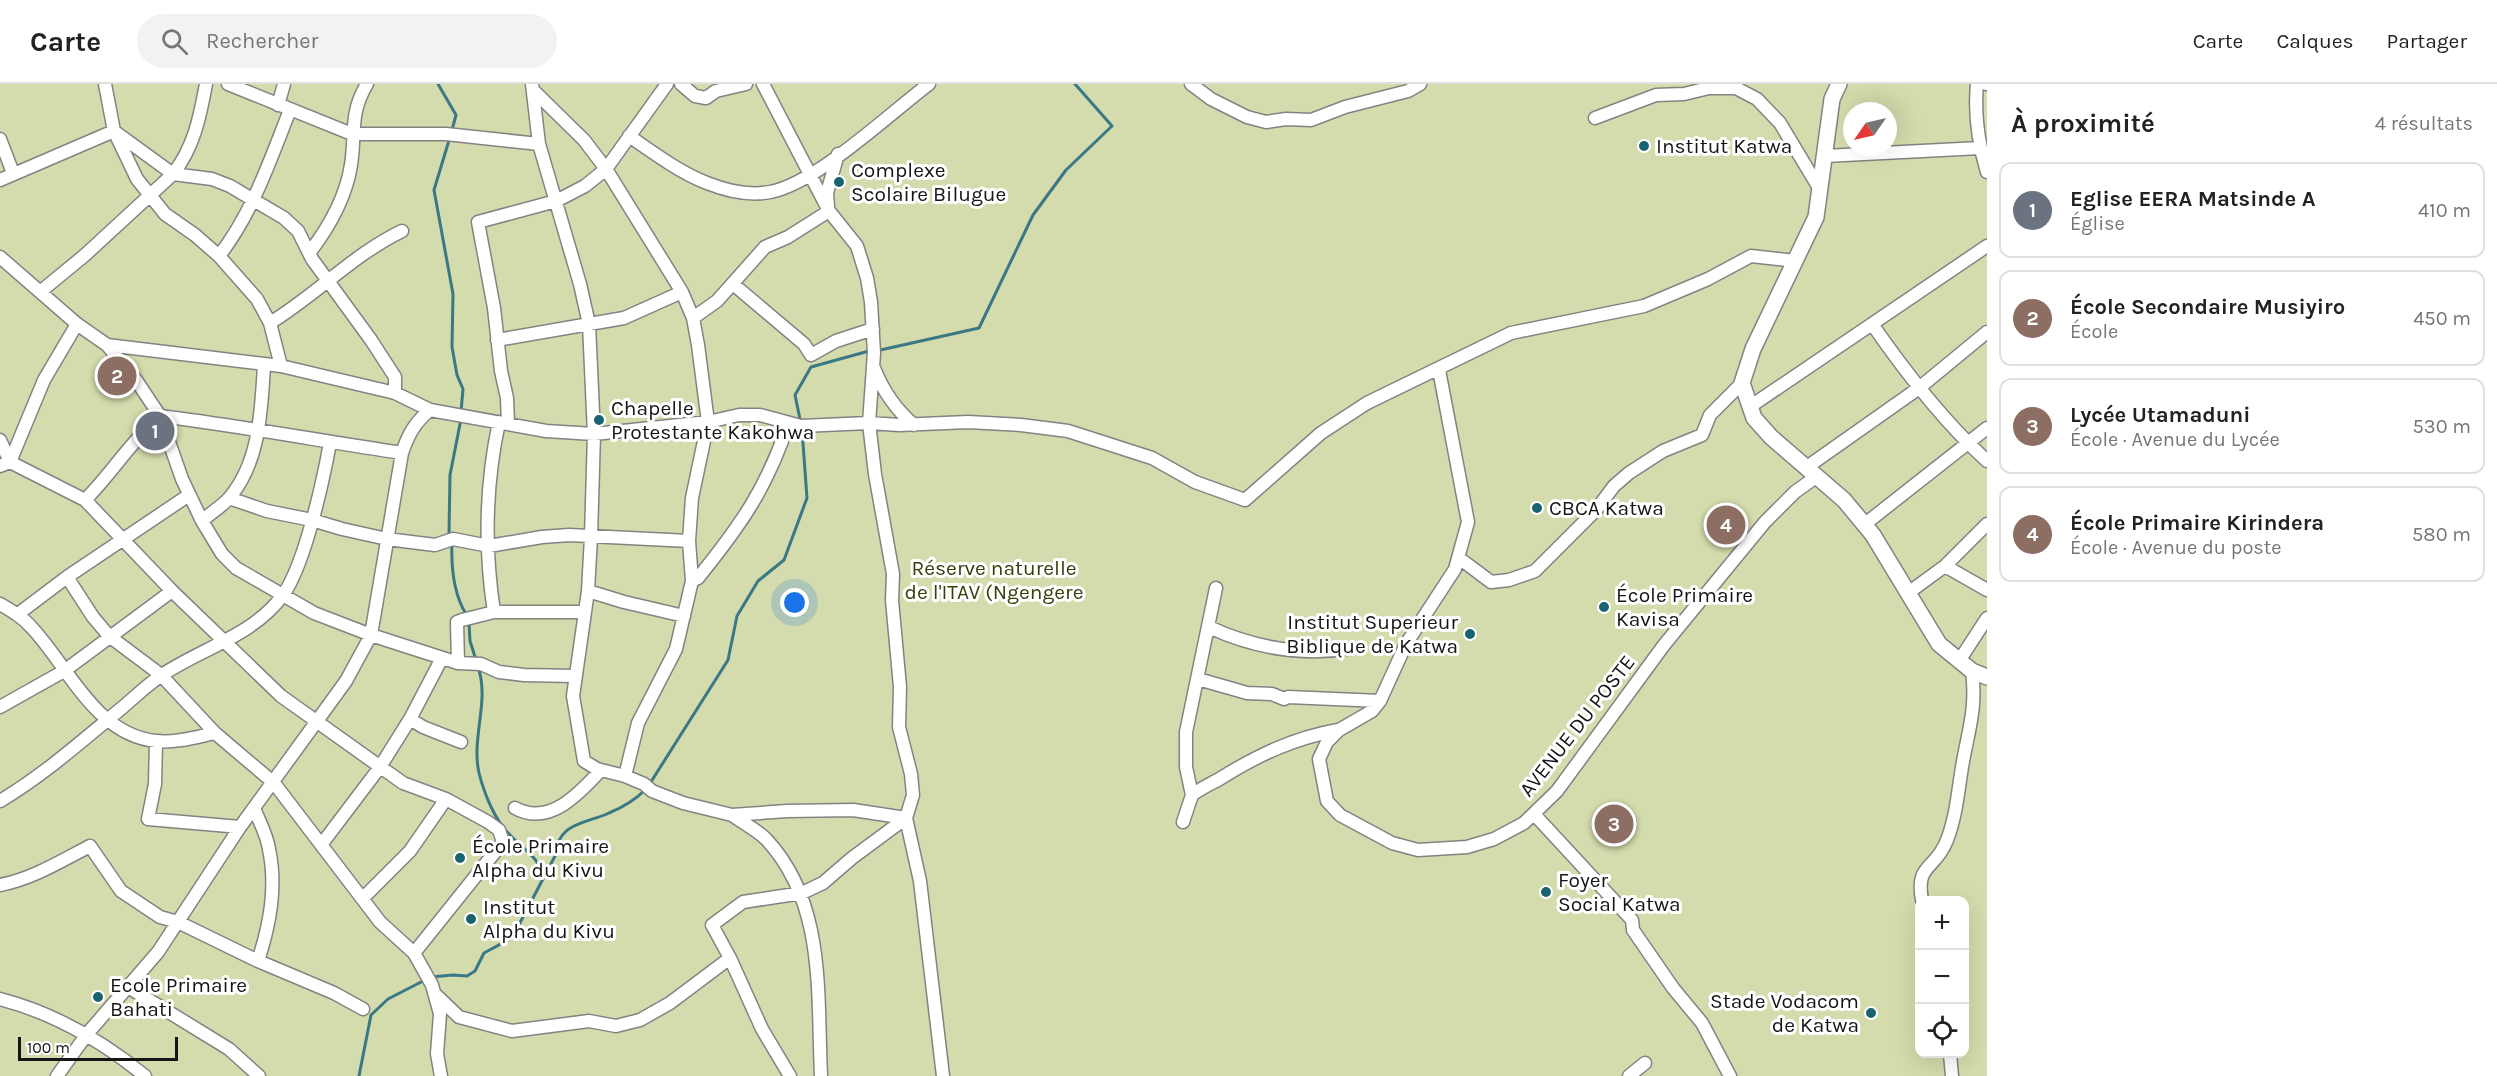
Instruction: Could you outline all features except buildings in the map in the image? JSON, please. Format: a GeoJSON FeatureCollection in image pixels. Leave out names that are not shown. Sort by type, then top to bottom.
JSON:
{"type":"FeatureCollection","features":[{"type":"Feature","properties":{"kind":"main road"},"geometry":{"type":"LineString","coordinates":[[1839,84],[1832,99],[1816,217],[1753,349],[1742,383],[1754,418],[1771,437],[1844,500],[1865,525],[1939,644],[1959,661],[1980,674]]}},
{"type":"Feature","properties":{"kind":"street"},"geometry":{"type":"LineString","coordinates":[[40,292],[85,255],[173,174],[182,162],[195,133],[206,84]]}},
{"type":"Feature","properties":{"kind":"street"},"geometry":{"type":"LineString","coordinates":[[228,84],[352,134],[452,135],[539,144]]}},
{"type":"Feature","properties":{"kind":"street"},"geometry":{"type":"LineString","coordinates":[[219,256],[234,237],[254,200],[284,107],[284,84]]}},
{"type":"Feature","properties":{"kind":"street"},"geometry":{"type":"LineString","coordinates":[[310,252],[327,229],[345,190],[351,164],[352,134],[357,101],[367,84]]}},
{"type":"Feature","properties":{"kind":"street"},"geometry":{"type":"LineString","coordinates":[[494,612],[490,586],[487,487],[504,423],[507,398],[494,308],[478,222],[556,201],[579,190],[606,170],[667,84]]}},
{"type":"Feature","properties":{"kind":"street"},"geometry":{"type":"LineString","coordinates":[[681,84],[695,96],[706,98],[716,91],[746,84]]}},
{"type":"Feature","properties":{"kind":"street"},"geometry":{"type":"LineString","coordinates":[[763,84],[778,117],[829,211],[857,246],[863,261],[871,302],[874,353],[869,423],[875,474],[893,574],[892,600],[900,687],[899,727],[911,774],[913,795],[906,818],[920,881],[943,1076]]}},
{"type":"Feature","properties":{"kind":"street"},"geometry":{"type":"LineString","coordinates":[[629,136],[690,176],[708,184],[740,193],[771,191],[810,175],[928,84]]}},
{"type":"Feature","properties":{"kind":"street"},"geometry":{"type":"LineString","coordinates":[[1191,84],[1211,99],[1247,117],[1266,122],[1286,119],[1311,120],[1345,107],[1408,91],[1420,84]]}},
{"type":"Feature","properties":{"kind":"street"},"geometry":{"type":"LineString","coordinates":[[1977,84],[1975,108],[1980,148],[1987,172]]}},
{"type":"Feature","properties":{"kind":"street"},"geometry":{"type":"LineString","coordinates":[[109,85],[114,131],[128,163],[148,195],[165,214],[219,256],[256,299],[270,323],[281,366]]}},
{"type":"Feature","properties":{"kind":"street"},"geometry":{"type":"LineString","coordinates":[[533,87],[539,144],[580,284],[589,324],[594,434],[591,537],[588,591],[574,676],[573,696],[584,761],[601,770],[625,776],[691,805],[732,815],[853,810],[906,818]]}},
{"type":"Feature","properties":{"kind":"street"},"geometry":{"type":"LineString","coordinates":[[533,87],[584,140],[606,170],[682,292],[693,318],[708,422],[692,498],[689,541],[692,581],[684,616],[676,649],[638,723],[625,776]]}},
{"type":"Feature","properties":{"kind":"street"},"geometry":{"type":"LineString","coordinates":[[1595,118],[1656,95],[1684,94],[1709,88],[1736,88],[1757,99],[1780,123],[1819,188]]}},
{"type":"Feature","properties":{"kind":"street"},"geometry":{"type":"LineString","coordinates":[[114,131],[173,174],[212,179],[230,186],[284,219],[298,231],[328,281],[371,340],[394,377],[395,393]]}},
{"type":"Feature","properties":{"kind":"street"},"geometry":{"type":"LineString","coordinates":[[0,180],[114,131]]}},
{"type":"Feature","properties":{"kind":"street"},"geometry":{"type":"LineString","coordinates":[[0,139],[13,173]]}},
{"type":"Feature","properties":{"kind":"street"},"geometry":{"type":"LineString","coordinates":[[1825,156],[1980,148]]}},
{"type":"Feature","properties":{"kind":"street"},"geometry":{"type":"LineString","coordinates":[[829,211],[827,193],[838,154]]}},
{"type":"Feature","properties":{"kind":"street"},"geometry":{"type":"LineString","coordinates":[[693,318],[717,301],[765,247],[788,237],[829,211]]}},
{"type":"Feature","properties":{"kind":"street"},"geometry":{"type":"LineString","coordinates":[[270,323],[297,306],[376,245],[402,231]]}},
{"type":"Feature","properties":{"kind":"street"},"geometry":{"type":"LineString","coordinates":[[1751,406],[1987,246]]}},
{"type":"Feature","properties":{"kind":"street"},"geometry":{"type":"LineString","coordinates":[[108,345],[264,366],[281,366],[395,393],[430,410],[546,430],[594,434],[708,422],[740,415],[760,415],[791,425],[979,423],[1068,431],[1152,458],[1195,482],[1245,500],[1321,433],[1367,403],[1511,333],[1644,306],[1708,279],[1751,256],[1795,261]]}},
{"type":"Feature","properties":{"kind":"street"},"geometry":{"type":"LineString","coordinates":[[0,257],[77,324],[108,345],[136,380],[160,416],[189,495],[202,521],[222,554],[236,568],[314,614],[442,658],[499,672],[574,676]]}},
{"type":"Feature","properties":{"kind":"street"},"geometry":{"type":"LineString","coordinates":[[733,284],[804,344],[811,355],[836,341],[872,331]]}},
{"type":"Feature","properties":{"kind":"street"},"geometry":{"type":"LineString","coordinates":[[497,340],[624,318],[682,292]]}},
{"type":"Feature","properties":{"kind":"street"},"geometry":{"type":"LineString","coordinates":[[5,464],[44,380],[77,324]]}},
{"type":"Feature","properties":{"kind":"street"},"geometry":{"type":"LineString","coordinates":[[1872,324],[1919,388],[1968,444],[1987,461]]}},
{"type":"Feature","properties":{"kind":"street","name":"AVENUE DU POSTE"},"geometry":{"type":"LineString","coordinates":[[1439,370],[1467,522],[1459,558],[1455,569],[1406,644],[1380,701],[1372,711],[1339,730],[1327,742],[1318,759],[1327,801],[1340,815],[1392,843],[1418,850],[1467,847],[1494,839],[1524,823],[1534,814],[1557,790],[1664,645],[1765,522],[1811,472],[1987,332]]}},
{"type":"Feature","properties":{"kind":"street"},"geometry":{"type":"LineString","coordinates":[[202,521],[229,498],[249,469],[258,429],[264,366]]}},
{"type":"Feature","properties":{"kind":"street"},"geometry":{"type":"LineString","coordinates":[[873,367],[883,391],[900,413],[914,425]]}},
{"type":"Feature","properties":{"kind":"street"},"geometry":{"type":"LineString","coordinates":[[1459,558],[1491,582],[1509,580],[1535,571],[1596,510],[1614,486],[1629,473],[1663,451],[1702,435],[1710,415],[1742,383]]}},
{"type":"Feature","properties":{"kind":"street"},"geometry":{"type":"LineString","coordinates":[[57,1076],[87,1034],[158,952],[240,827],[346,681],[371,635],[402,453],[417,421],[430,410]]}},
{"type":"Feature","properties":{"kind":"street"},"geometry":{"type":"LineString","coordinates":[[160,416],[258,429],[330,443],[402,453]]}},
{"type":"Feature","properties":{"kind":"street"},"geometry":{"type":"LineString","coordinates":[[85,500],[101,484],[129,447],[160,416]]}},
{"type":"Feature","properties":{"kind":"street"},"geometry":{"type":"LineString","coordinates":[[692,581],[698,578],[744,519],[764,486],[791,425]]}},
{"type":"Feature","properties":{"kind":"street"},"geometry":{"type":"LineString","coordinates":[[1865,525],[1987,428]]}},
{"type":"Feature","properties":{"kind":"street"},"geometry":{"type":"LineString","coordinates":[[0,440],[5,464]]}},
{"type":"Feature","properties":{"kind":"street"},"geometry":{"type":"LineString","coordinates":[[0,801],[51,768],[161,675],[244,632],[282,595],[298,562],[312,520],[325,474],[330,443]]}},
{"type":"Feature","properties":{"kind":"street"},"geometry":{"type":"LineString","coordinates":[[5,464],[85,500],[172,591],[281,696],[315,722],[403,783],[446,799],[499,830],[503,842],[414,954]]}},
{"type":"Feature","properties":{"kind":"street"},"geometry":{"type":"LineString","coordinates":[[18,615],[67,577],[189,495]]}},
{"type":"Feature","properties":{"kind":"street"},"geometry":{"type":"LineString","coordinates":[[229,498],[267,511],[387,539],[435,545],[453,538],[489,546],[569,535],[689,541]]}},
{"type":"Feature","properties":{"kind":"street"},"geometry":{"type":"LineString","coordinates":[[1908,593],[1945,566],[1987,524]]}},
{"type":"Feature","properties":{"kind":"street"},"geometry":{"type":"LineString","coordinates":[[1945,566],[1987,590]]}},
{"type":"Feature","properties":{"kind":"street"},"geometry":{"type":"LineString","coordinates":[[67,577],[93,617],[109,636],[161,675],[215,733],[274,783],[380,922],[414,954],[433,989],[440,1014],[437,1054],[441,1076]]}},
{"type":"Feature","properties":{"kind":"street"},"geometry":{"type":"LineString","coordinates":[[1183,822],[1192,795],[1186,767],[1186,732],[1216,588]]}},
{"type":"Feature","properties":{"kind":"street"},"geometry":{"type":"LineString","coordinates":[[0,707],[64,671],[172,591]]}},
{"type":"Feature","properties":{"kind":"street"},"geometry":{"type":"LineString","coordinates":[[588,591],[684,616]]}},
{"type":"Feature","properties":{"kind":"street"},"geometry":{"type":"LineString","coordinates":[[0,604],[18,615],[42,639],[64,671],[108,719],[137,737],[156,741],[176,741],[215,733]]}},
{"type":"Feature","properties":{"kind":"street"},"geometry":{"type":"LineString","coordinates":[[470,664],[457,622],[494,612],[584,612]]}},
{"type":"Feature","properties":{"kind":"street"},"geometry":{"type":"LineString","coordinates":[[1959,661],[1987,618]]}},
{"type":"Feature","properties":{"kind":"street"},"geometry":{"type":"LineString","coordinates":[[1209,627],[1260,646],[1324,652],[1352,648]]}},
{"type":"Feature","properties":{"kind":"street"},"geometry":{"type":"LineString","coordinates":[[321,845],[380,767],[410,719],[442,658]]}},
{"type":"Feature","properties":{"kind":"street"},"geometry":{"type":"LineString","coordinates":[[1921,896],[1919,885],[1923,871],[1935,862],[1947,842],[1965,749],[1973,722],[1975,694],[1980,674]]}},
{"type":"Feature","properties":{"kind":"street"},"geometry":{"type":"LineString","coordinates":[[1198,679],[1247,693],[1272,694],[1284,699],[1380,701]]}},
{"type":"Feature","properties":{"kind":"street"},"geometry":{"type":"LineString","coordinates":[[410,719],[423,727],[461,742]]}},
{"type":"Feature","properties":{"kind":"street"},"geometry":{"type":"LineString","coordinates":[[1192,795],[1203,786],[1274,748],[1339,730]]}},
{"type":"Feature","properties":{"kind":"street"},"geometry":{"type":"LineString","coordinates":[[156,741],[156,784],[148,819],[240,827]]}},
{"type":"Feature","properties":{"kind":"street"},"geometry":{"type":"LineString","coordinates":[[515,808],[525,814],[537,814],[564,806],[581,792],[601,770]]}},
{"type":"Feature","properties":{"kind":"street"},"geometry":{"type":"LineString","coordinates":[[363,898],[410,851],[446,799]]}},
{"type":"Feature","properties":{"kind":"street"},"geometry":{"type":"LineString","coordinates":[[254,808],[269,847],[273,884],[266,938],[258,961]]}},
{"type":"Feature","properties":{"kind":"street"},"geometry":{"type":"LineString","coordinates":[[1534,814],[1632,920],[1633,930],[1673,988],[1702,1023],[1730,1076]]}},
{"type":"Feature","properties":{"kind":"street"},"geometry":{"type":"LineString","coordinates":[[732,815],[764,838],[790,870],[802,892],[816,956],[821,1076]]}},
{"type":"Feature","properties":{"kind":"street"},"geometry":{"type":"LineString","coordinates":[[790,1076],[762,1029],[730,958],[712,925],[743,902],[802,892],[823,883],[852,858],[906,818]]}},
{"type":"Feature","properties":{"kind":"street"},"geometry":{"type":"LineString","coordinates":[[0,885],[11,883],[49,867],[90,846],[121,891],[160,917],[178,922],[258,961],[334,993],[363,1009]]}},
{"type":"Feature","properties":{"kind":"street"},"geometry":{"type":"LineString","coordinates":[[433,989],[459,1017],[512,1031],[589,1021],[615,1026],[640,1020],[670,1003],[730,958]]}},
{"type":"Feature","properties":{"kind":"street"},"geometry":{"type":"LineString","coordinates":[[128,987],[229,1048],[259,1076]]}},
{"type":"Feature","properties":{"kind":"street"},"geometry":{"type":"LineString","coordinates":[[0,999],[87,1034],[145,1076]]}},
{"type":"Feature","properties":{"kind":"street"},"geometry":{"type":"LineString","coordinates":[[1950,1058],[1952,1076]]}},
{"type":"Feature","properties":{"kind":"street"},"geometry":{"type":"LineString","coordinates":[[1629,1076],[1645,1063]]}},
{"type":"Feature","properties":{"kind":"green space","name":"Réserve naturelle de l'ITAV (Ngengere"},"geometry":{"type":"Polygon","coordinates":[[[0,84],[1987,84],[1987,1076],[0,1076],[0,84]]]}},
{"type":"Feature","properties":{"kind":"waterway"},"geometry":{"type":"LineString","coordinates":[[438,84],[456,115],[452,130]]}},
{"type":"Feature","properties":{"kind":"waterway"},"geometry":{"type":"LineString","coordinates":[[876,351],[979,328],[1033,215],[1066,170],[1112,126],[1075,84]]}},
{"type":"Feature","properties":{"kind":"waterway"},"geometry":{"type":"LineString","coordinates":[[450,137],[434,190],[453,294],[452,347],[457,375],[463,389],[461,412]]}},
{"type":"Feature","properties":{"kind":"waterway"},"geometry":{"type":"LineString","coordinates":[[801,424],[795,395],[811,367],[869,351]]}},
{"type":"Feature","properties":{"kind":"waterway"},"geometry":{"type":"LineString","coordinates":[[451,536],[449,534],[450,475],[461,419]]}},
{"type":"Feature","properties":{"kind":"waterway"},"geometry":{"type":"LineString","coordinates":[[649,785],[728,660],[737,616],[758,581],[784,560],[807,498],[802,430]]}},
{"type":"Feature","properties":{"kind":"waterway"},"geometry":{"type":"LineString","coordinates":[[452,542],[454,580],[458,597],[466,614]]}},
{"type":"Feature","properties":{"kind":"waterway"},"geometry":{"type":"LineString","coordinates":[[469,623],[470,641],[476,660]]}},
{"type":"Feature","properties":{"kind":"waterway"},"geometry":{"type":"LineString","coordinates":[[478,667],[482,693],[477,760],[481,781],[500,822],[533,857],[544,873]]}},
{"type":"Feature","properties":{"kind":"waterway"},"geometry":{"type":"LineString","coordinates":[[431,977],[467,976],[475,971],[484,953],[512,938],[555,856],[561,836],[582,822],[618,809],[645,790]]}},
{"type":"Feature","properties":{"kind":"waterway"},"geometry":{"type":"LineString","coordinates":[[359,1076],[371,1015],[388,999],[425,980]]}},
{"type":"Feature","properties":{"kind":"place","name":"Institut Katwa"},"geometry":{"type":"Point","coordinates":[1644,146]}},
{"type":"Feature","properties":{"kind":"place","name":"Complexe Scolaire Bilugue"},"geometry":{"type":"Point","coordinates":[839,182]}},
{"type":"Feature","properties":{"kind":"place","name":"École Secondaire Musiyiro"},"geometry":{"type":"Point","coordinates":[117,376]}},
{"type":"Feature","properties":{"kind":"place","name":"Chapelle Protestante Kakohwa"},"geometry":{"type":"Point","coordinates":[599,420]}},
{"type":"Feature","properties":{"kind":"place","name":"Eglise EERA Matsinde A"},"geometry":{"type":"Point","coordinates":[155,431]}},
{"type":"Feature","properties":{"kind":"place","name":"CBCA Katwa"},"geometry":{"type":"Point","coordinates":[1537,508]}},
{"type":"Feature","properties":{"kind":"place","name":"École Primaire Kirindera"},"geometry":{"type":"Point","coordinates":[1726,525]}},
{"type":"Feature","properties":{"kind":"place","name":"École Primaire Kavisa"},"geometry":{"type":"Point","coordinates":[1604,607]}},
{"type":"Feature","properties":{"kind":"place","name":"Institut Superieur Biblique de Katwa"},"geometry":{"type":"Point","coordinates":[1470,634]}},
{"type":"Feature","properties":{"kind":"place","name":"Lycée Utamaduni"},"geometry":{"type":"Point","coordinates":[1614,824]}},
{"type":"Feature","properties":{"kind":"place","name":"École Primaire Alpha du Kivu"},"geometry":{"type":"Point","coordinates":[460,858]}},
{"type":"Feature","properties":{"kind":"place","name":"Foyer Social Katwa"},"geometry":{"type":"Point","coordinates":[1546,892]}},
{"type":"Feature","properties":{"kind":"place","name":"Institut Alpha du Kivu"},"geometry":{"type":"Point","coordinates":[471,919]}},
{"type":"Feature","properties":{"kind":"place","name":"Ecole Primaire Bahati"},"geometry":{"type":"Point","coordinates":[98,997]}},
{"type":"Feature","properties":{"kind":"place","name":"Stade Vodacom de Katwa"},"geometry":{"type":"Point","coordinates":[1871,1013]}}]}
